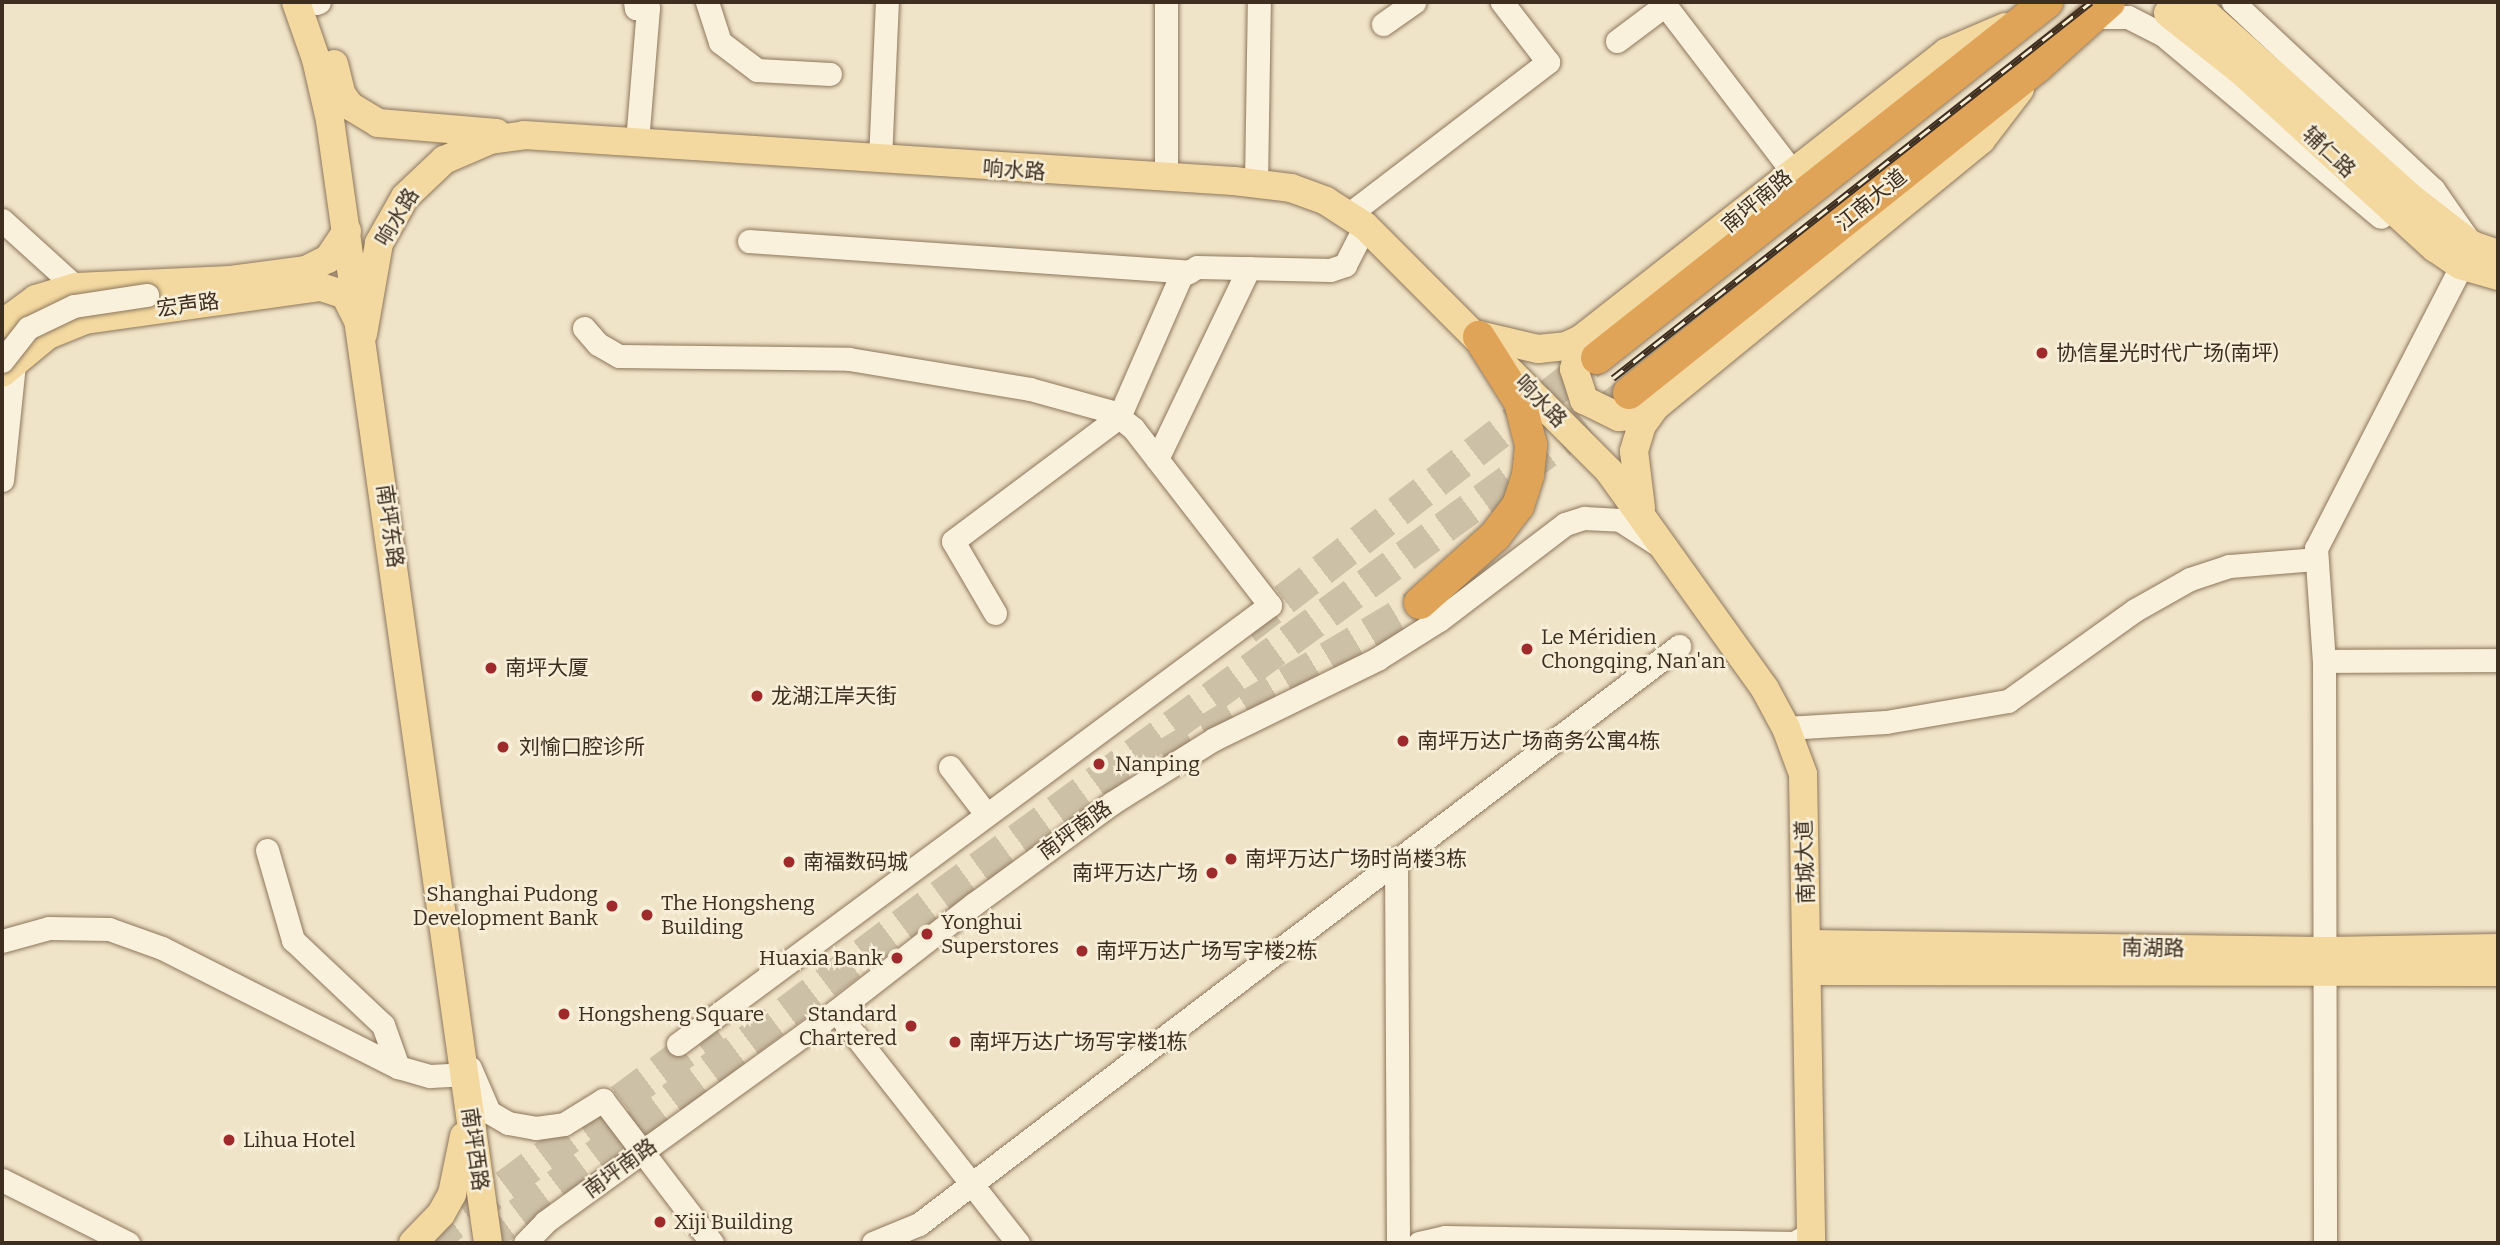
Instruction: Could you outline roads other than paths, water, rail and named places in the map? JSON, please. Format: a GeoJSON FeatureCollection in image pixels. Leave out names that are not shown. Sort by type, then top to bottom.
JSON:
{"type":"FeatureCollection","features":[{"type":"Feature","properties":{"kind":"highway"},"geometry":{"type":"LineString","coordinates":[[1589,349],[2039,9]]}},
{"type":"Feature","properties":{"kind":"highway","name":"江南大道"},"geometry":{"type":"LineString","coordinates":[[1642,399],[2038,66],[2100,9]]}},
{"type":"Feature","properties":{"kind":"highway"},"geometry":{"type":"LineString","coordinates":[[1420,603],[1495,536],[1518,506],[1528,475],[1531,444],[1520,402],[1477,335]]}},
{"type":"Feature","properties":{"kind":"main road","name":"南坪东路"},"geometry":{"type":"LineString","coordinates":[[311,2],[316,59],[340,113],[347,231],[464,1065]]}},
{"type":"Feature","properties":{"kind":"main road","name":"辅仁路"},"geometry":{"type":"LineString","coordinates":[[2181,7],[2414,200],[2466,255],[2498,276]]}},
{"type":"Feature","properties":{"kind":"main road","name":"辅仁路"},"geometry":{"type":"LineString","coordinates":[[2181,7],[2241,71],[2435,248],[2466,255],[2498,254]]}},
{"type":"Feature","properties":{"kind":"main road","name":"南坪南路"},"geometry":{"type":"LineString","coordinates":[[1477,335],[1538,349],[1566,346],[1589,349],[1792,172],[1947,52],[2039,9]]}},
{"type":"Feature","properties":{"kind":"main road"},"geometry":{"type":"LineString","coordinates":[[340,113],[378,122],[524,135]]}},
{"type":"Feature","properties":{"kind":"main road","name":"响水路"},"geometry":{"type":"LineString","coordinates":[[363,334],[377,252],[405,197],[444,160],[490,140],[524,135],[1291,188],[1356,221],[1477,335],[1609,471],[1656,538]]}},
{"type":"Feature","properties":{"kind":"main road","name":"宏声路"},"geometry":{"type":"LineString","coordinates":[[11,315],[76,287],[231,280],[318,266],[347,231]]}},
{"type":"Feature","properties":{"kind":"main road","name":"宏声路"},"geometry":{"type":"LineString","coordinates":[[6,366],[48,335],[85,320],[321,287],[345,295],[363,334]]}},
{"type":"Feature","properties":{"kind":"main road"},"geometry":{"type":"LineString","coordinates":[[1589,349],[1574,369],[1584,400],[1619,418],[1636,416],[1642,399]]}},
{"type":"Feature","properties":{"kind":"main road"},"geometry":{"type":"LineString","coordinates":[[1642,399],[1642,425],[1634,451],[1637,497],[1656,538]]}},
{"type":"Feature","properties":{"kind":"main road","name":"南城大道"},"geometry":{"type":"LineString","coordinates":[[1656,538],[1765,689],[1786,728],[1802,774],[1808,957],[1811,1238]]}},
{"type":"Feature","properties":{"kind":"main road"},"geometry":{"type":"LineString","coordinates":[[2328,962],[2498,948]]}},
{"type":"Feature","properties":{"kind":"main road"},"geometry":{"type":"LineString","coordinates":[[1808,957],[2328,962],[2498,972]]}},
{"type":"Feature","properties":{"kind":"main road"},"geometry":{"type":"LineString","coordinates":[[413,1243],[452,1194],[464,1134],[464,1065]]}},
{"type":"Feature","properties":{"kind":"main road","name":"南坪西路"},"geometry":{"type":"LineString","coordinates":[[464,1065],[488,1243]]}},
{"type":"Feature","properties":{"kind":"street"},"geometry":{"type":"LineString","coordinates":[[635,2],[635,8],[648,8],[637,142]]}},
{"type":"Feature","properties":{"kind":"street"},"geometry":{"type":"LineString","coordinates":[[707,2],[720,42],[757,70],[831,74]]}},
{"type":"Feature","properties":{"kind":"street"},"geometry":{"type":"LineString","coordinates":[[880,160],[887,2]]}},
{"type":"Feature","properties":{"kind":"street"},"geometry":{"type":"LineString","coordinates":[[1166,2],[1166,178]]}},
{"type":"Feature","properties":{"kind":"street"},"geometry":{"type":"LineString","coordinates":[[1256,184],[1259,2]]}},
{"type":"Feature","properties":{"kind":"street"},"geometry":{"type":"LineString","coordinates":[[1383,24],[1414,2]]}},
{"type":"Feature","properties":{"kind":"street"},"geometry":{"type":"LineString","coordinates":[[995,613],[953,541],[1119,417],[1181,276],[1196,267],[1330,270],[1345,265],[1356,221],[1548,62],[1502,2]]}},
{"type":"Feature","properties":{"kind":"street"},"geometry":{"type":"LineString","coordinates":[[2233,2],[2433,189],[2466,255],[2316,548],[2324,661],[2328,962],[2325,1243]]}},
{"type":"Feature","properties":{"kind":"street"},"geometry":{"type":"LineString","coordinates":[[1617,41],[1665,5],[1792,172]]}},
{"type":"Feature","properties":{"kind":"street"},"geometry":{"type":"LineString","coordinates":[[2100,9],[2127,17],[2162,34],[2400,233],[2435,248]]}},
{"type":"Feature","properties":{"kind":"street"},"geometry":{"type":"LineString","coordinates":[[2,220],[76,287]]}},
{"type":"Feature","properties":{"kind":"street"},"geometry":{"type":"LineString","coordinates":[[748,242],[1189,272]]}},
{"type":"Feature","properties":{"kind":"street"},"geometry":{"type":"LineString","coordinates":[[1157,459],[1249,268]]}},
{"type":"Feature","properties":{"kind":"street"},"geometry":{"type":"LineString","coordinates":[[6,366],[28,328],[74,306],[231,280]]}},
{"type":"Feature","properties":{"kind":"street"},"geometry":{"type":"LineString","coordinates":[[2,480],[6,366],[11,315]]}},
{"type":"Feature","properties":{"kind":"street"},"geometry":{"type":"LineString","coordinates":[[584,327],[598,345],[619,356],[849,359],[1030,389],[1119,417],[1157,459],[1270,605],[678,1044]]}},
{"type":"Feature","properties":{"kind":"street","name":"南坪南路"},"geometry":{"type":"LineString","coordinates":[[525,1243],[545,1222],[836,1011],[1112,803],[1214,739],[1377,659],[1413,636],[1536,543],[1584,517],[1620,520],[1656,538]]}},
{"type":"Feature","properties":{"kind":"street"},"geometry":{"type":"LineString","coordinates":[[1786,728],[1886,722],[2008,701],[2135,610],[2190,579],[2229,566],[2316,559]]}},
{"type":"Feature","properties":{"kind":"street"},"geometry":{"type":"LineString","coordinates":[[873,1243],[919,1224],[971,1180],[1679,646]]}},
{"type":"Feature","properties":{"kind":"street"},"geometry":{"type":"LineString","coordinates":[[2324,661],[2498,660]]}},
{"type":"Feature","properties":{"kind":"street"},"geometry":{"type":"LineString","coordinates":[[950,767],[986,814]]}},
{"type":"Feature","properties":{"kind":"street"},"geometry":{"type":"LineString","coordinates":[[267,850],[293,940],[383,1025],[398,1067]]}},
{"type":"Feature","properties":{"kind":"street"},"geometry":{"type":"LineString","coordinates":[[1396,859],[1398,1243]]}},
{"type":"Feature","properties":{"kind":"street"},"geometry":{"type":"LineString","coordinates":[[2,941],[49,928],[109,929],[162,948],[398,1067],[430,1076],[464,1065],[489,1112],[508,1124],[536,1128],[564,1124],[603,1100],[712,1243]]}},
{"type":"Feature","properties":{"kind":"street"},"geometry":{"type":"LineString","coordinates":[[836,1011],[971,1180],[1017,1243]]}},
{"type":"Feature","properties":{"kind":"street"},"geometry":{"type":"LineString","coordinates":[[2,1180],[128,1243]]}},
{"type":"Feature","properties":{"kind":"street"},"geometry":{"type":"LineString","coordinates":[[1419,1243],[1446,1237],[1794,1242],[1811,1238]]}},
{"type":"Feature","properties":{"kind":"tunnel"},"geometry":{"type":"LineString","coordinates":[[1246,629],[1597,358]]}},
{"type":"Feature","properties":{"kind":"tunnel"},"geometry":{"type":"LineString","coordinates":[[480,1243],[940,896],[1627,394]]}},
{"type":"Feature","properties":{"kind":"tunnel"},"geometry":{"type":"LineString","coordinates":[[1163,756],[1420,603]]}},
{"type":"Feature","properties":{"kind":"tunnel"},"geometry":{"type":"LineString","coordinates":[[428,1243],[716,1029]]}},
{"type":"Feature","properties":{"kind":"railway"},"geometry":{"type":"LineString","coordinates":[[1613,378],[2091,2]]}},
{"type":"Feature","properties":{"kind":"place","name":"协信星光时代广场(南坪)"},"geometry":{"type":"Point","coordinates":[2042,353]}},
{"type":"Feature","properties":{"kind":"place","name":"Le Méridien Chongqing, Nan'an"},"geometry":{"type":"Point","coordinates":[1527,649]}},
{"type":"Feature","properties":{"kind":"place","name":"南坪大厦"},"geometry":{"type":"Point","coordinates":[491,668]}},
{"type":"Feature","properties":{"kind":"place","name":"龙湖江岸天街"},"geometry":{"type":"Point","coordinates":[757,696]}},
{"type":"Feature","properties":{"kind":"place","name":"南坪万达广场商务公寓4栋"},"geometry":{"type":"Point","coordinates":[1403,741]}},
{"type":"Feature","properties":{"kind":"place","name":"刘愉口腔诊所"},"geometry":{"type":"Point","coordinates":[503,747]}},
{"type":"Feature","properties":{"kind":"place","name":"Nanping"},"geometry":{"type":"Point","coordinates":[1099,764]}},
{"type":"Feature","properties":{"kind":"place","name":"南坪万达广场时尚楼3栋"},"geometry":{"type":"Point","coordinates":[1231,859]}},
{"type":"Feature","properties":{"kind":"place","name":"南福数码城"},"geometry":{"type":"Point","coordinates":[789,862]}},
{"type":"Feature","properties":{"kind":"place","name":"南坪万达广场"},"geometry":{"type":"Point","coordinates":[1212,873]}},
{"type":"Feature","properties":{"kind":"place","name":"Shanghai Pudong Development Bank"},"geometry":{"type":"Point","coordinates":[612,906]}},
{"type":"Feature","properties":{"kind":"place","name":"The Hongsheng Building"},"geometry":{"type":"Point","coordinates":[647,915]}},
{"type":"Feature","properties":{"kind":"place","name":"Yonghui Superstores"},"geometry":{"type":"Point","coordinates":[927,934]}},
{"type":"Feature","properties":{"kind":"place","name":"南坪万达广场写字楼2栋"},"geometry":{"type":"Point","coordinates":[1082,951]}},
{"type":"Feature","properties":{"kind":"place","name":"Huaxia Bank"},"geometry":{"type":"Point","coordinates":[897,958]}},
{"type":"Feature","properties":{"kind":"place","name":"Hongsheng Square"},"geometry":{"type":"Point","coordinates":[564,1014]}},
{"type":"Feature","properties":{"kind":"place","name":"Standard Chartered"},"geometry":{"type":"Point","coordinates":[911,1026]}},
{"type":"Feature","properties":{"kind":"place","name":"南坪万达广场写字楼1栋"},"geometry":{"type":"Point","coordinates":[955,1042]}},
{"type":"Feature","properties":{"kind":"place","name":"Lihua Hotel"},"geometry":{"type":"Point","coordinates":[229,1140]}},
{"type":"Feature","properties":{"kind":"place","name":"Xiji Building"},"geometry":{"type":"Point","coordinates":[660,1222]}}]}
